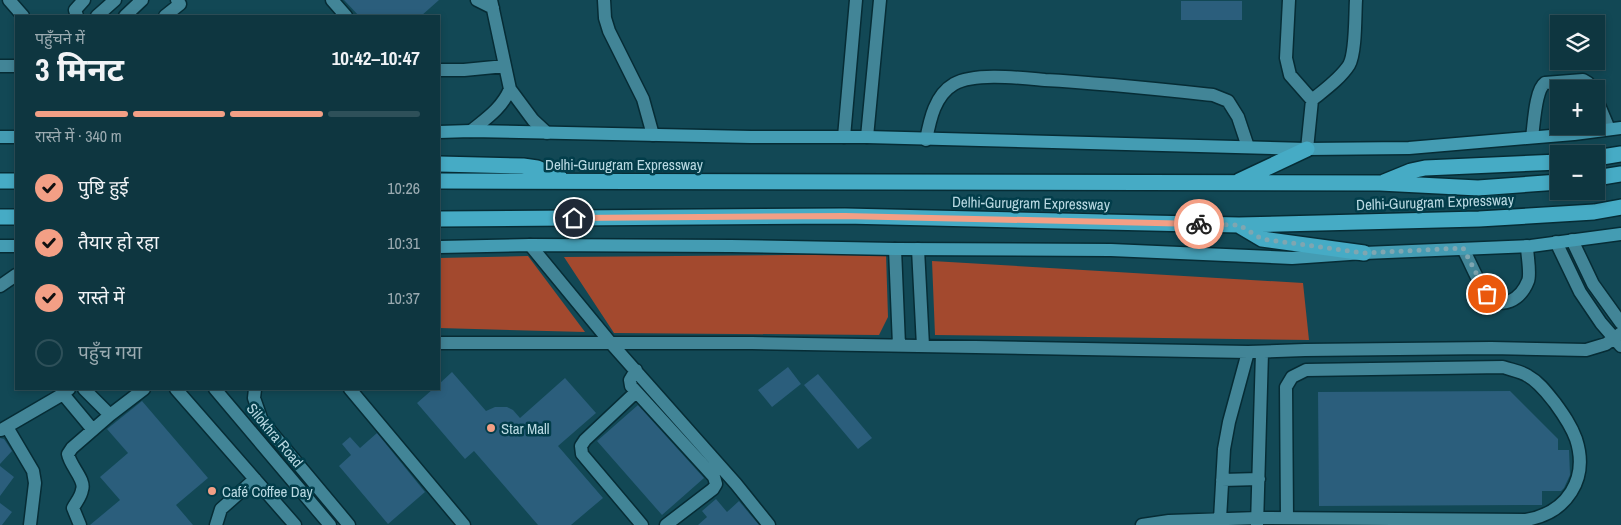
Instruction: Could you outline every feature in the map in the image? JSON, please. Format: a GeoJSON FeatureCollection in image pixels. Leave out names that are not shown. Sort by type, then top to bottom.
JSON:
{"type":"FeatureCollection","features":[{"type":"Feature","properties":{"kind":"highway"},"geometry":{"type":"LineString","coordinates":[[1235,183],[1307,149]]}},
{"type":"Feature","properties":{"kind":"highway"},"geometry":{"type":"LineString","coordinates":[[1605,157],[1621,154]]}},
{"type":"Feature","properties":{"kind":"highway"},"geometry":{"type":"LineString","coordinates":[[1380,183],[1411,171],[1425,168],[1550,162]]}},
{"type":"Feature","properties":{"kind":"highway"},"geometry":{"type":"LineString","coordinates":[[440,164],[523,166],[537,168],[566,181]]}},
{"type":"Feature","properties":{"kind":"highway"},"geometry":{"type":"LineString","coordinates":[[1605,177],[1621,174]]}},
{"type":"Feature","properties":{"kind":"highway"},"geometry":{"type":"LineString","coordinates":[[0,181],[15,181]]}},
{"type":"Feature","properties":{"kind":"highway","name":"Delhi-Gurugram Expressway"},"geometry":{"type":"LineString","coordinates":[[440,181],[1380,183],[1478,188],[1550,183]]}},
{"type":"Feature","properties":{"kind":"highway","name":"Delhi-Gurugram Expressway"},"geometry":{"type":"LineString","coordinates":[[440,219],[845,216],[1239,225],[1479,219],[1588,213],[1621,207]]}},
{"type":"Feature","properties":{"kind":"highway"},"geometry":{"type":"LineString","coordinates":[[0,216],[15,217]]}},
{"type":"Feature","properties":{"kind":"highway"},"geometry":{"type":"LineString","coordinates":[[1239,225],[1262,239],[1364,253]]}},
{"type":"Feature","properties":{"kind":"main road"},"geometry":{"type":"LineString","coordinates":[[440,132],[867,137],[1307,149],[1409,148],[1615,128]]}},
{"type":"Feature","properties":{"kind":"main road"},"geometry":{"type":"LineString","coordinates":[[0,137],[15,138]]}},
{"type":"Feature","properties":{"kind":"main road"},"geometry":{"type":"LineString","coordinates":[[440,247],[530,245],[731,246],[918,250],[1111,250],[1292,258],[1527,246],[1621,234]]}},
{"type":"Feature","properties":{"kind":"main road"},"geometry":{"type":"LineString","coordinates":[[0,246],[15,246]]}},
{"type":"Feature","properties":{"kind":"street"},"geometry":{"type":"LineString","coordinates":[[76,15],[75,10],[84,0]]}},
{"type":"Feature","properties":{"kind":"street"},"geometry":{"type":"LineString","coordinates":[[98,15],[115,0]]}},
{"type":"Feature","properties":{"kind":"street"},"geometry":{"type":"LineString","coordinates":[[126,15],[142,0]]}},
{"type":"Feature","properties":{"kind":"street"},"geometry":{"type":"LineString","coordinates":[[166,15],[180,4],[177,0]]}},
{"type":"Feature","properties":{"kind":"street"},"geometry":{"type":"LineString","coordinates":[[477,0],[492,4],[510,89],[533,120],[547,133]]}},
{"type":"Feature","properties":{"kind":"street"},"geometry":{"type":"LineString","coordinates":[[604,0],[605,18],[609,31],[643,98],[653,135]]}},
{"type":"Feature","properties":{"kind":"street"},"geometry":{"type":"LineString","coordinates":[[844,137],[856,0]]}},
{"type":"Feature","properties":{"kind":"street"},"geometry":{"type":"LineString","coordinates":[[867,137],[880,0]]}},
{"type":"Feature","properties":{"kind":"street"},"geometry":{"type":"LineString","coordinates":[[1289,0],[1286,58],[1290,75],[1312,100]]}},
{"type":"Feature","properties":{"kind":"street"},"geometry":{"type":"LineString","coordinates":[[1307,149],[1312,100],[1340,76],[1349,64],[1352,53],[1356,0]]}},
{"type":"Feature","properties":{"kind":"street"},"geometry":{"type":"LineString","coordinates":[[340,7],[351,15]]}},
{"type":"Feature","properties":{"kind":"street"},"geometry":{"type":"LineString","coordinates":[[0,9],[15,8]]}},
{"type":"Feature","properties":{"kind":"street"},"geometry":{"type":"LineString","coordinates":[[440,64],[505,63]]}},
{"type":"Feature","properties":{"kind":"street"},"geometry":{"type":"LineString","coordinates":[[440,70],[464,70],[505,63]]}},
{"type":"Feature","properties":{"kind":"street"},"geometry":{"type":"LineString","coordinates":[[0,66],[15,66]]}},
{"type":"Feature","properties":{"kind":"street"},"geometry":{"type":"LineString","coordinates":[[926,140],[930,118],[943,92],[955,83],[970,79],[1000,77],[1214,95],[1228,101],[1238,117],[1248,147]]}},
{"type":"Feature","properties":{"kind":"street"},"geometry":{"type":"LineString","coordinates":[[1532,137],[1541,86],[1550,83]]}},
{"type":"Feature","properties":{"kind":"street"},"geometry":{"type":"LineString","coordinates":[[471,131],[497,110],[505,100],[510,89]]}},
{"type":"Feature","properties":{"kind":"street"},"geometry":{"type":"LineString","coordinates":[[1605,112],[1615,128]]}},
{"type":"Feature","properties":{"kind":"street"},"geometry":{"type":"LineString","coordinates":[[1572,240],[1593,284],[1621,323]]}},
{"type":"Feature","properties":{"kind":"street"},"geometry":{"type":"LineString","coordinates":[[440,343],[610,342],[1262,352],[1491,348],[1586,350],[1619,339],[1601,323],[1580,292],[1556,242]]}},
{"type":"Feature","properties":{"kind":"street"},"geometry":{"type":"LineString","coordinates":[[530,245],[610,342],[769,525]]}},
{"type":"Feature","properties":{"kind":"street"},"geometry":{"type":"LineString","coordinates":[[1463,248],[1487,294],[1498,303],[1505,303],[1513,301],[1529,280],[1527,246]]}},
{"type":"Feature","properties":{"kind":"street"},"geometry":{"type":"LineString","coordinates":[[895,249],[899,346]]}},
{"type":"Feature","properties":{"kind":"street"},"geometry":{"type":"LineString","coordinates":[[918,250],[923,346]]}},
{"type":"Feature","properties":{"kind":"street"},"geometry":{"type":"LineString","coordinates":[[0,286],[15,276]]}},
{"type":"Feature","properties":{"kind":"street"},"geometry":{"type":"LineString","coordinates":[[1220,519],[1224,448],[1248,352]]}},
{"type":"Feature","properties":{"kind":"street"},"geometry":{"type":"LineString","coordinates":[[1258,522],[1262,352]]}},
{"type":"Feature","properties":{"kind":"street"},"geometry":{"type":"LineString","coordinates":[[1142,525],[1169,521],[1220,519],[1258,522],[1287,518],[1526,520],[1540,518],[1555,510],[1569,496],[1576,482],[1580,459],[1576,440],[1568,420],[1546,392],[1528,375],[1503,367],[1306,370],[1292,376],[1286,387],[1287,518]]}},
{"type":"Feature","properties":{"kind":"street"},"geometry":{"type":"LineString","coordinates":[[636,370],[630,380],[636,392],[714,477],[716,484],[666,525]]}},
{"type":"Feature","properties":{"kind":"street"},"geometry":{"type":"LineString","coordinates":[[85,390],[110,415]]}},
{"type":"Feature","properties":{"kind":"street"},"geometry":{"type":"LineString","coordinates":[[80,525],[73,508],[83,488],[82,482],[69,462],[68,454],[72,448],[110,415],[143,390]]}},
{"type":"Feature","properties":{"kind":"street"},"geometry":{"type":"LineString","coordinates":[[177,390],[295,525]]}},
{"type":"Feature","properties":{"kind":"street","name":"Silokhra Road"},"geometry":{"type":"LineString","coordinates":[[216,390],[330,525]]}},
{"type":"Feature","properties":{"kind":"street"},"geometry":{"type":"LineString","coordinates":[[255,390],[254,398],[262,421],[349,525]]}},
{"type":"Feature","properties":{"kind":"street"},"geometry":{"type":"LineString","coordinates":[[351,390],[464,525]]}},
{"type":"Feature","properties":{"kind":"street"},"geometry":{"type":"LineString","coordinates":[[30,525],[35,484],[33,471],[4,429],[66,391],[93,430]]}},
{"type":"Feature","properties":{"kind":"street"},"geometry":{"type":"LineString","coordinates":[[636,392],[581,446],[582,454],[642,525]]}},
{"type":"Feature","properties":{"kind":"street"},"geometry":{"type":"LineString","coordinates":[[216,525],[221,509],[255,479]]}},
{"type":"Feature","properties":{"kind":"street"},"geometry":{"type":"LineString","coordinates":[[1222,480],[1259,479]]}},
{"type":"Feature","properties":{"kind":"shaded area"},"geometry":{"type":"Polygon","coordinates":[[[886,254],[888,317],[879,335],[614,333],[564,257],[886,254]]]}},
{"type":"Feature","properties":{"kind":"shaded area"},"geometry":{"type":"Polygon","coordinates":[[[528,256],[585,332],[440,328],[440,258],[528,256]]]}},
{"type":"Feature","properties":{"kind":"shaded area"},"geometry":{"type":"Polygon","coordinates":[[[932,261],[1303,283],[1309,340],[935,335],[932,261]]]}},
{"type":"Feature","properties":{"kind":"building"},"geometry":{"type":"Polygon","coordinates":[[[344,0],[439,0],[422,15],[358,15],[344,0]]]}},
{"type":"Feature","properties":{"kind":"building"},"geometry":{"type":"Polygon","coordinates":[[[1181,1],[1242,1],[1242,20],[1181,20],[1181,1]]]}},
{"type":"Feature","properties":{"kind":"building"},"geometry":{"type":"Polygon","coordinates":[[[788,367],[801,384],[772,407],[758,390],[788,367]]]}},
{"type":"Feature","properties":{"kind":"building"},"geometry":{"type":"Polygon","coordinates":[[[452,372],[486,411],[495,407],[507,407],[513,410],[520,418],[565,378],[596,413],[558,446],[603,498],[571,525],[538,525],[474,451],[465,459],[417,403],[432,390],[440,390],[440,383],[452,372]]]}},
{"type":"Feature","properties":{"kind":"building"},"geometry":{"type":"Polygon","coordinates":[[[818,374],[872,438],[858,449],[804,385],[818,374]]]}},
{"type":"Feature","properties":{"kind":"building"},"geometry":{"type":"Polygon","coordinates":[[[1510,391],[1558,439],[1558,450],[1569,450],[1570,475],[1564,488],[1561,491],[1542,491],[1542,505],[1319,506],[1318,392],[1510,391]]]}},
{"type":"Feature","properties":{"kind":"building"},"geometry":{"type":"Polygon","coordinates":[[[142,401],[208,478],[176,505],[193,525],[90,525],[120,500],[100,477],[128,453],[107,429],[142,401]]]}},
{"type":"Feature","properties":{"kind":"building"},"geometry":{"type":"Polygon","coordinates":[[[638,405],[704,478],[662,515],[597,441],[638,405]]]}},
{"type":"Feature","properties":{"kind":"building"},"geometry":{"type":"Polygon","coordinates":[[[377,433],[425,492],[388,524],[339,466],[351,455],[342,444],[350,437],[360,448],[377,433]]]}},
{"type":"Feature","properties":{"kind":"building"},"geometry":{"type":"Polygon","coordinates":[[[0,438],[4,439],[12,451],[0,464],[0,438]]]}},
{"type":"Feature","properties":{"kind":"building"},"geometry":{"type":"Polygon","coordinates":[[[0,466],[14,477],[0,496],[0,466]]]}},
{"type":"Feature","properties":{"kind":"building"},"geometry":{"type":"Polygon","coordinates":[[[716,499],[727,512],[739,501],[759,525],[698,525],[707,517],[702,511],[716,499]]]}},
{"type":"Feature","properties":{"kind":"building"},"geometry":{"type":"Polygon","coordinates":[[[0,503],[12,512],[2,525],[0,525],[0,503]]]}},
{"type":"Feature","properties":{"kind":"way so far"},"geometry":{"type":"LineString","coordinates":[[1199,224],[1239,225],[1262,239],[1364,253],[1463,248],[1487,294]]}},
{"type":"Feature","properties":{"kind":"place","name":"Star Mall"},"geometry":{"type":"Point","coordinates":[491,428]}},
{"type":"Feature","properties":{"kind":"place","name":"Café Coffee Day"},"geometry":{"type":"Point","coordinates":[212,491]}},
{"type":"Feature","properties":{"kind":"route"},"geometry":{"type":"LineString","coordinates":[[574,218],[845,216],[1199,224]]}}]}
